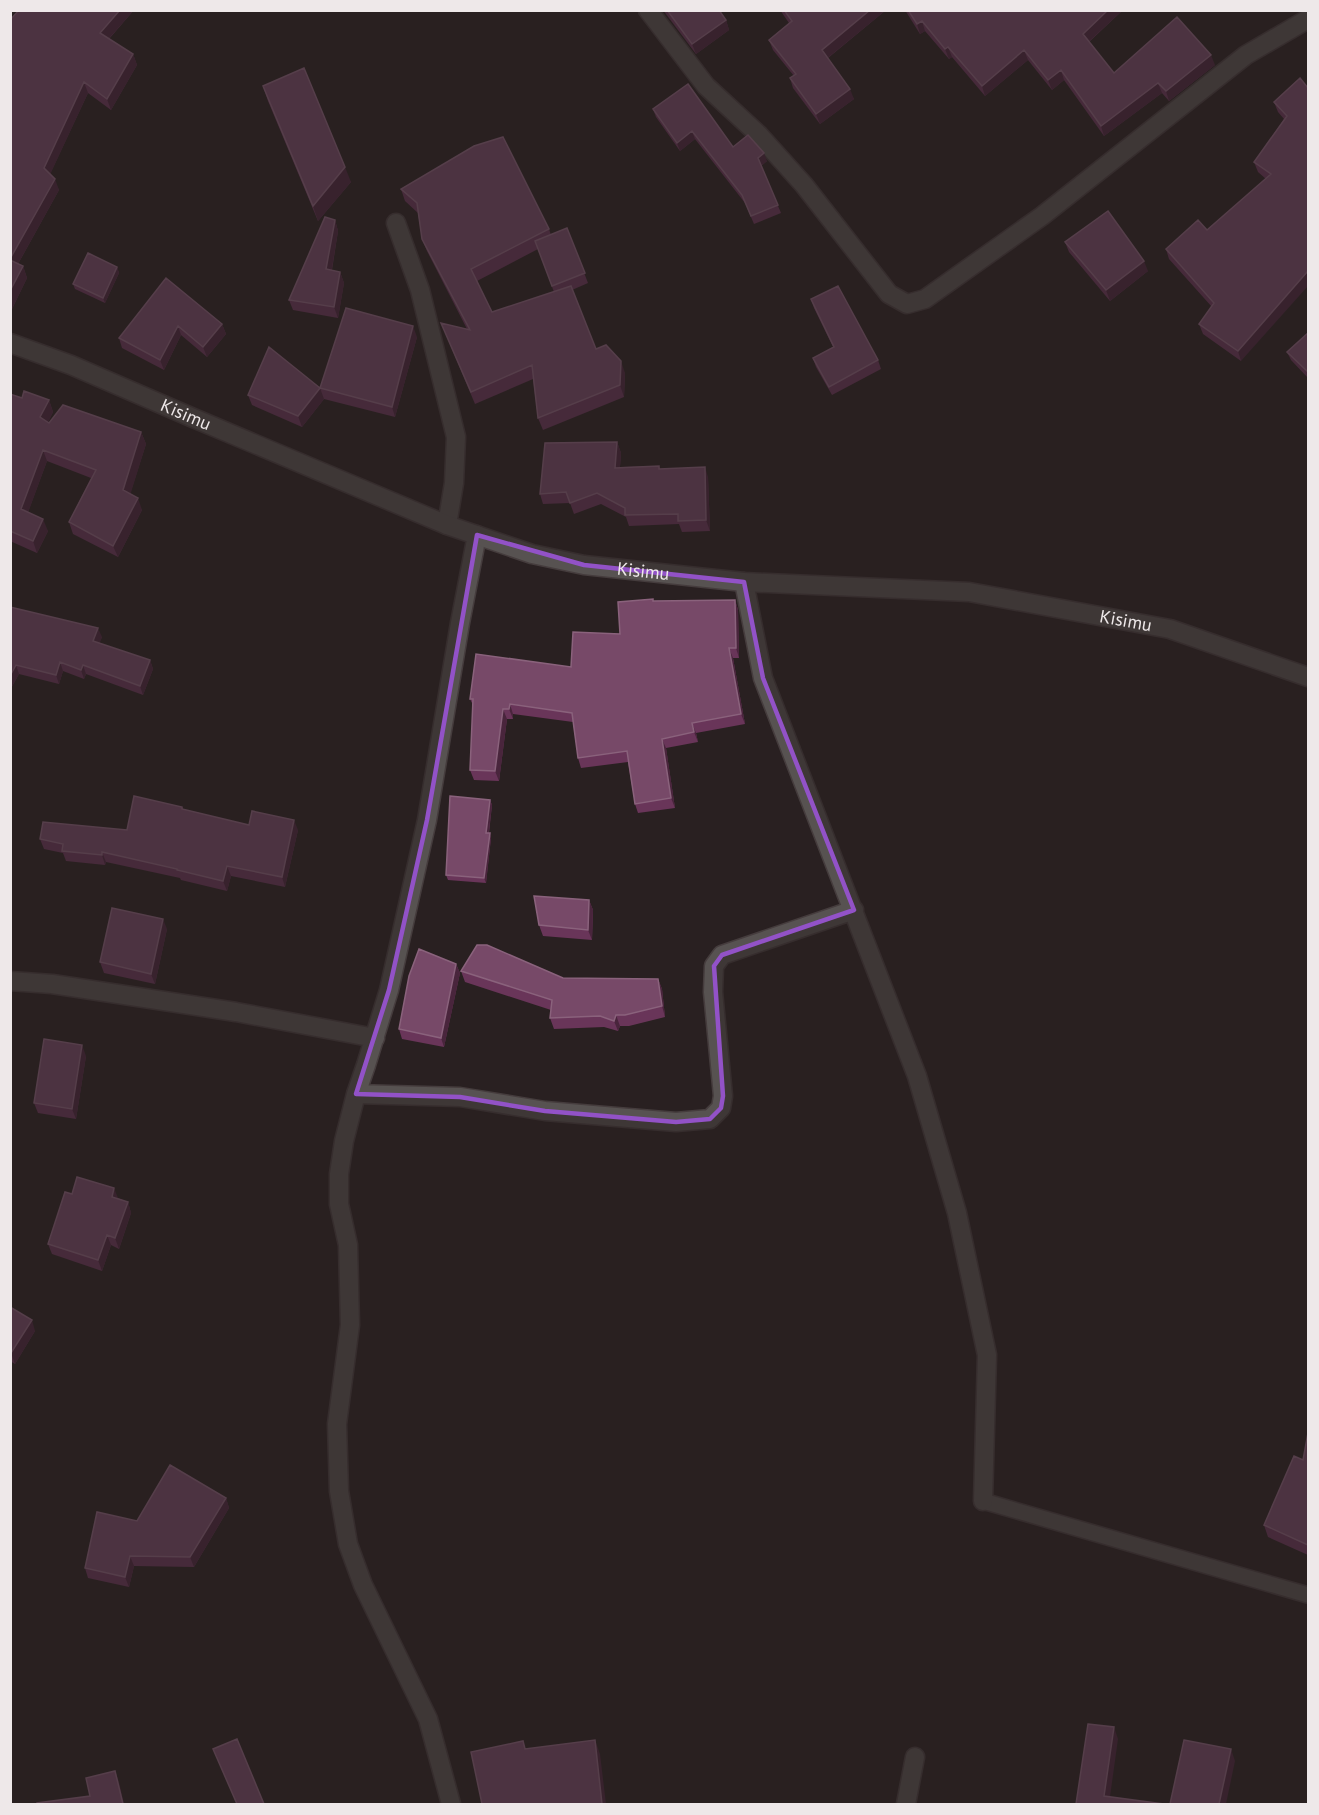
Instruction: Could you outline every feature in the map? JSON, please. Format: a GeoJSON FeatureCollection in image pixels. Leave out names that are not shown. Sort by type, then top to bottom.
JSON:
{"type":"FeatureCollection","features":[{"type":"Feature","properties":{"kind":"street"},"geometry":{"type":"LineString","coordinates":[[648,10],[706,86],[759,135],[804,185],[889,294],[907,304],[925,299],[1042,216],[1246,55],[1308,19]]}},
{"type":"Feature","properties":{"kind":"street"},"geometry":{"type":"LineString","coordinates":[[396,223],[420,290],[456,437],[454,483],[447,525]]}},
{"type":"Feature","properties":{"kind":"street","name":"Kisimu"},"geometry":{"type":"LineString","coordinates":[[10,343],[71,365],[447,525],[532,554],[584,565],[744,582],[969,592],[1170,629],[1308,677]]}},
{"type":"Feature","properties":{"kind":"street"},"geometry":{"type":"LineString","coordinates":[[451,1804],[428,1719],[363,1585],[348,1544],[339,1491],[337,1424],[350,1325],[348,1245],[339,1204],[339,1173],[356,1094],[389,990],[427,820],[477,535]]}},
{"type":"Feature","properties":{"kind":"street"},"geometry":{"type":"LineString","coordinates":[[744,582],[763,678],[917,1076],[957,1213],[987,1355],[983,1501]]}},
{"type":"Feature","properties":{"kind":"street"},"geometry":{"type":"LineString","coordinates":[[356,1094],[460,1097],[545,1111],[676,1122],[710,1119],[721,1108],[723,1096],[713,992],[714,966],[718,960],[722,955],[854,910]]}},
{"type":"Feature","properties":{"kind":"street"},"geometry":{"type":"LineString","coordinates":[[10,981],[52,984],[236,1012],[375,1038]]}},
{"type":"Feature","properties":{"kind":"street"},"geometry":{"type":"LineString","coordinates":[[906,1804],[915,1757]]}},
{"type":"Feature","properties":{"kind":"lane"},"geometry":{"type":"LineString","coordinates":[[983,1501],[1308,1595]]}},
{"type":"Feature","properties":{"kind":"highlighted area"},"geometry":{"type":"Polygon","coordinates":[[[477,535],[584,565],[744,582],[763,678],[854,910],[722,955],[714,966],[723,1096],[721,1108],[710,1119],[676,1122],[545,1111],[460,1097],[356,1094],[389,990],[427,820],[477,535]]]}},
{"type":"Feature","properties":{"kind":"building"},"geometry":{"type":"Polygon","coordinates":[[[19,10],[120,10],[100,33],[133,54],[107,99],[84,82],[44,168],[55,179],[10,259],[10,20],[19,10]]]}},
{"type":"Feature","properties":{"kind":"building"},"geometry":{"type":"Polygon","coordinates":[[[667,10],[719,10],[726,20],[692,44],[667,10]]]}},
{"type":"Feature","properties":{"kind":"building"},"geometry":{"type":"Polygon","coordinates":[[[784,10],[870,10],[822,50],[850,89],[816,114],[790,78],[796,74],[769,40],[792,21],[784,10]]]}},
{"type":"Feature","properties":{"kind":"building"},"geometry":{"type":"Polygon","coordinates":[[[908,10],[1108,10],[1083,34],[1114,73],[1177,17],[1211,55],[1166,91],[1158,83],[1101,126],[1061,70],[1048,80],[1024,50],[982,86],[948,47],[945,49],[922,21],[917,24],[908,10]]]}},
{"type":"Feature","properties":{"kind":"building"},"geometry":{"type":"Polygon","coordinates":[[[304,68],[345,167],[313,206],[263,86],[304,68]]]}},
{"type":"Feature","properties":{"kind":"building"},"geometry":{"type":"Polygon","coordinates":[[[1300,78],[1308,88],[1308,271],[1238,351],[1199,324],[1214,303],[1166,249],[1198,220],[1207,230],[1271,174],[1254,162],[1287,116],[1274,102],[1300,78]]]}},
{"type":"Feature","properties":{"kind":"building"},"geometry":{"type":"Polygon","coordinates":[[[688,84],[733,147],[748,135],[764,153],[758,158],[778,205],[751,216],[742,195],[692,131],[677,143],[653,109],[688,84]]]}},
{"type":"Feature","properties":{"kind":"building"},"geometry":{"type":"Polygon","coordinates":[[[503,137],[549,229],[471,269],[492,312],[571,286],[596,349],[606,345],[621,361],[620,385],[538,418],[532,365],[471,392],[441,323],[470,330],[422,239],[417,203],[401,189],[474,146],[503,137]]]}},
{"type":"Feature","properties":{"kind":"building"},"geometry":{"type":"Polygon","coordinates":[[[1108,211],[1144,261],[1106,290],[1065,242],[1108,211]]]}},
{"type":"Feature","properties":{"kind":"building"},"geometry":{"type":"Polygon","coordinates":[[[325,217],[335,220],[326,269],[340,272],[334,307],[289,300],[325,217]]]}},
{"type":"Feature","properties":{"kind":"building"},"geometry":{"type":"Polygon","coordinates":[[[567,228],[585,273],[552,286],[535,241],[567,228]]]}},
{"type":"Feature","properties":{"kind":"building"},"geometry":{"type":"Polygon","coordinates":[[[88,253],[117,267],[103,298],[73,284],[88,253]]]}},
{"type":"Feature","properties":{"kind":"building"},"geometry":{"type":"Polygon","coordinates":[[[10,260],[23,266],[10,291],[10,260]]]}},
{"type":"Feature","properties":{"kind":"building"},"geometry":{"type":"Polygon","coordinates":[[[166,278],[222,324],[203,347],[178,326],[160,360],[119,338],[166,278]]]}},
{"type":"Feature","properties":{"kind":"building"},"geometry":{"type":"Polygon","coordinates":[[[838,286],[878,360],[829,387],[813,358],[834,347],[811,299],[838,286]]]}},
{"type":"Feature","properties":{"kind":"building"},"geometry":{"type":"Polygon","coordinates":[[[346,308],[413,326],[392,407],[320,388],[346,308]]]}},
{"type":"Feature","properties":{"kind":"building"},"geometry":{"type":"Polygon","coordinates":[[[1308,333],[1308,372],[1287,352],[1308,333]]]}},
{"type":"Feature","properties":{"kind":"building"},"geometry":{"type":"Polygon","coordinates":[[[269,347],[320,388],[298,416],[248,395],[269,347]]]}},
{"type":"Feature","properties":{"kind":"building"},"geometry":{"type":"Polygon","coordinates":[[[24,391],[49,400],[40,417],[49,423],[63,405],[141,432],[123,490],[138,498],[113,546],[69,522],[96,470],[43,450],[21,509],[43,519],[33,541],[10,531],[10,394],[22,398],[24,391]]]}},
{"type":"Feature","properties":{"kind":"building"},"geometry":{"type":"Polygon","coordinates":[[[617,442],[615,468],[705,467],[706,520],[678,521],[678,514],[625,515],[625,508],[597,493],[570,503],[566,492],[540,494],[545,443],[617,442]]]}},
{"type":"Feature","properties":{"kind":"building"},"geometry":{"type":"Polygon","coordinates":[[[653,599],[653,601],[735,600],[736,648],[729,648],[741,714],[692,723],[694,732],[662,739],[671,798],[635,804],[627,751],[578,758],[572,713],[510,704],[509,709],[503,709],[495,771],[470,770],[473,699],[470,699],[476,654],[571,667],[573,632],[620,634],[618,602],[653,599]]]}},
{"type":"Feature","properties":{"kind":"building"},"geometry":{"type":"Polygon","coordinates":[[[10,607],[98,628],[93,641],[150,660],[140,686],[83,665],[81,670],[60,662],[56,675],[16,665],[10,676],[10,607]]]}},
{"type":"Feature","properties":{"kind":"building"},"geometry":{"type":"Polygon","coordinates":[[[134,796],[249,825],[252,811],[294,820],[282,877],[227,866],[223,881],[102,852],[102,855],[62,851],[63,844],[40,839],[43,822],[127,830],[134,796]]]}},
{"type":"Feature","properties":{"kind":"building"},"geometry":{"type":"Polygon","coordinates":[[[450,796],[490,800],[486,833],[490,833],[484,878],[446,875],[450,796]]]}},
{"type":"Feature","properties":{"kind":"building"},"geometry":{"type":"Polygon","coordinates":[[[534,896],[589,900],[588,930],[539,925],[534,896]]]}},
{"type":"Feature","properties":{"kind":"building"},"geometry":{"type":"Polygon","coordinates":[[[112,908],[163,919],[151,974],[100,962],[112,908]]]}},
{"type":"Feature","properties":{"kind":"building"},"geometry":{"type":"Polygon","coordinates":[[[477,945],[487,945],[563,978],[658,979],[662,1006],[616,1015],[614,1021],[600,1016],[550,1018],[552,1000],[461,971],[477,945]]]}},
{"type":"Feature","properties":{"kind":"building"},"geometry":{"type":"Polygon","coordinates":[[[419,949],[456,964],[441,1038],[399,1029],[409,976],[419,949]]]}},
{"type":"Feature","properties":{"kind":"building"},"geometry":{"type":"Polygon","coordinates":[[[44,1039],[82,1045],[72,1109],[34,1103],[44,1039]]]}},
{"type":"Feature","properties":{"kind":"building"},"geometry":{"type":"Polygon","coordinates":[[[77,1177],[114,1188],[112,1197],[128,1202],[115,1238],[107,1235],[98,1260],[48,1244],[65,1192],[72,1194],[77,1177]]]}},
{"type":"Feature","properties":{"kind":"building"},"geometry":{"type":"Polygon","coordinates":[[[10,1307],[32,1320],[11,1353],[10,1353],[10,1307]]]}},
{"type":"Feature","properties":{"kind":"building"},"geometry":{"type":"Polygon","coordinates":[[[1308,1433],[1308,1545],[1264,1525],[1294,1456],[1303,1460],[1308,1433]]]}},
{"type":"Feature","properties":{"kind":"building"},"geometry":{"type":"Polygon","coordinates":[[[170,1465],[226,1498],[190,1557],[130,1556],[125,1577],[85,1568],[97,1512],[137,1521],[170,1465]]]}},
{"type":"Feature","properties":{"kind":"building"},"geometry":{"type":"Polygon","coordinates":[[[1088,1724],[1114,1727],[1104,1796],[1164,1804],[1076,1804],[1088,1724]]]}},
{"type":"Feature","properties":{"kind":"building"},"geometry":{"type":"Polygon","coordinates":[[[237,1739],[264,1804],[237,1804],[213,1749],[237,1739]]]}},
{"type":"Feature","properties":{"kind":"building"},"geometry":{"type":"Polygon","coordinates":[[[595,1740],[602,1804],[482,1804],[471,1752],[523,1741],[525,1749],[595,1740]]]}},
{"type":"Feature","properties":{"kind":"building"},"geometry":{"type":"Polygon","coordinates":[[[1184,1740],[1231,1749],[1219,1804],[1170,1804],[1184,1740]]]}},
{"type":"Feature","properties":{"kind":"building"},"geometry":{"type":"Polygon","coordinates":[[[115,1771],[123,1804],[37,1804],[90,1796],[86,1778],[115,1771]]]}}]}
